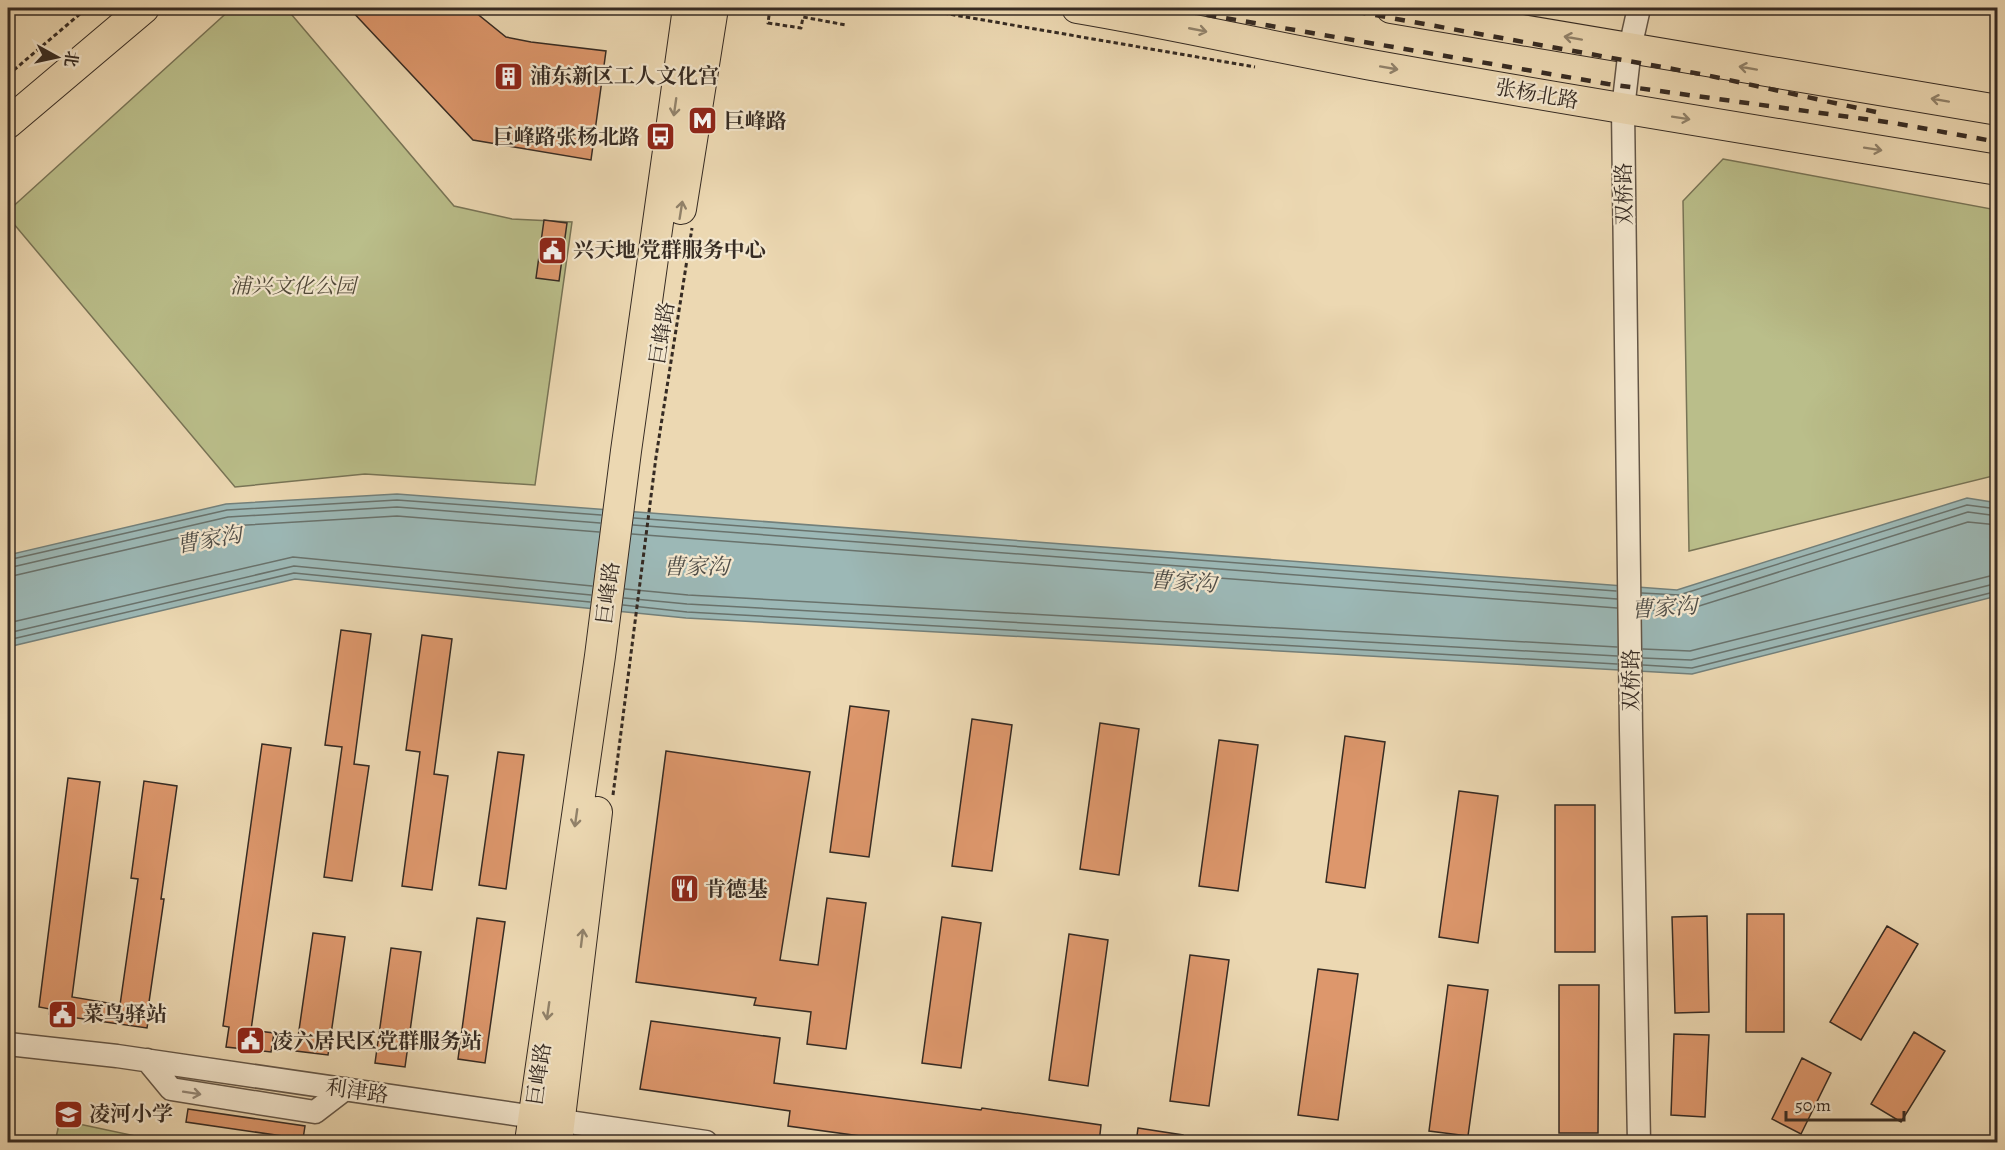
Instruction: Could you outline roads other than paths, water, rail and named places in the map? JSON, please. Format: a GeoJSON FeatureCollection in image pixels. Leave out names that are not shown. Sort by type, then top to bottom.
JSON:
{"type":"FeatureCollection","features":[{"type":"Feature","properties":{"kind":"main road"},"geometry":{"type":"LineString","coordinates":[[8,98],[114,8]]}},
{"type":"Feature","properties":{"kind":"main road"},"geometry":{"type":"LineString","coordinates":[[8,123],[144,8]]}},
{"type":"Feature","properties":{"kind":"main road","name":"巨峰路"},"geometry":{"type":"LineString","coordinates":[[545,1131],[615,658],[642,454],[688,8]]}},
{"type":"Feature","properties":{"kind":"main road","name":"巨蜂路"},"geometry":{"type":"LineString","coordinates":[[642,454],[713,8]]}},
{"type":"Feature","properties":{"kind":"main road","name":"张杨北路"},"geometry":{"type":"LineString","coordinates":[[1077,8],[1140,18],[1385,67],[1998,170]]}},
{"type":"Feature","properties":{"kind":"main road"},"geometry":{"type":"LineString","coordinates":[[1391,8],[1998,110]]}},
{"type":"Feature","properties":{"kind":"street","name":"双桥路"},"geometry":{"type":"LineString","coordinates":[[1639,8],[1630,48],[1623,108],[1639,1143]]}},
{"type":"Feature","properties":{"kind":"street","name":"利津路"},"geometry":{"type":"LineString","coordinates":[[8,1044],[147,1060],[345,1089],[545,1131],[706,1143]]}},
{"type":"Feature","properties":{"kind":"water","name":"曹家沟"},"geometry":{"type":"Polygon","coordinates":[[[397,494],[1677,590],[1967,498],[1998,503],[1997,596],[1692,674],[686,618],[295,579],[8,647],[8,555],[226,504],[397,494]]]}},
{"type":"Feature","properties":{"kind":"railway"},"geometry":{"type":"LineString","coordinates":[[1167,8],[1608,84],[1894,123],[1998,142]]}},
{"type":"Feature","properties":{"kind":"railway"},"geometry":{"type":"LineString","coordinates":[[1336,8],[1706,75],[1885,114]]}},
{"type":"Feature","properties":{"kind":"place","name":"浦东新区工人文化宫"},"geometry":{"type":"Point","coordinates":[509,76]}},
{"type":"Feature","properties":{"kind":"place","name":"巨峰路"},"geometry":{"type":"Point","coordinates":[703,121]}},
{"type":"Feature","properties":{"kind":"place","name":"巨峰路张杨北路"},"geometry":{"type":"Point","coordinates":[661,137]}},
{"type":"Feature","properties":{"kind":"place","name":"兴天地 党群服务中心"},"geometry":{"type":"Point","coordinates":[552,250]}},
{"type":"Feature","properties":{"kind":"place","name":"肯德基"},"geometry":{"type":"Point","coordinates":[684,889]}},
{"type":"Feature","properties":{"kind":"place","name":"菜鸟驿站"},"geometry":{"type":"Point","coordinates":[62,1014]}},
{"type":"Feature","properties":{"kind":"place","name":"凌六居民区党群服务站"},"geometry":{"type":"Point","coordinates":[251,1041]}},
{"type":"Feature","properties":{"kind":"place","name":"凌河小学"},"geometry":{"type":"Point","coordinates":[68,1114]}},
{"type":"Feature","properties":{"kind":"park label","name":"浦兴文化公园"},"geometry":{"type":"Point","coordinates":[293,286]}}]}
